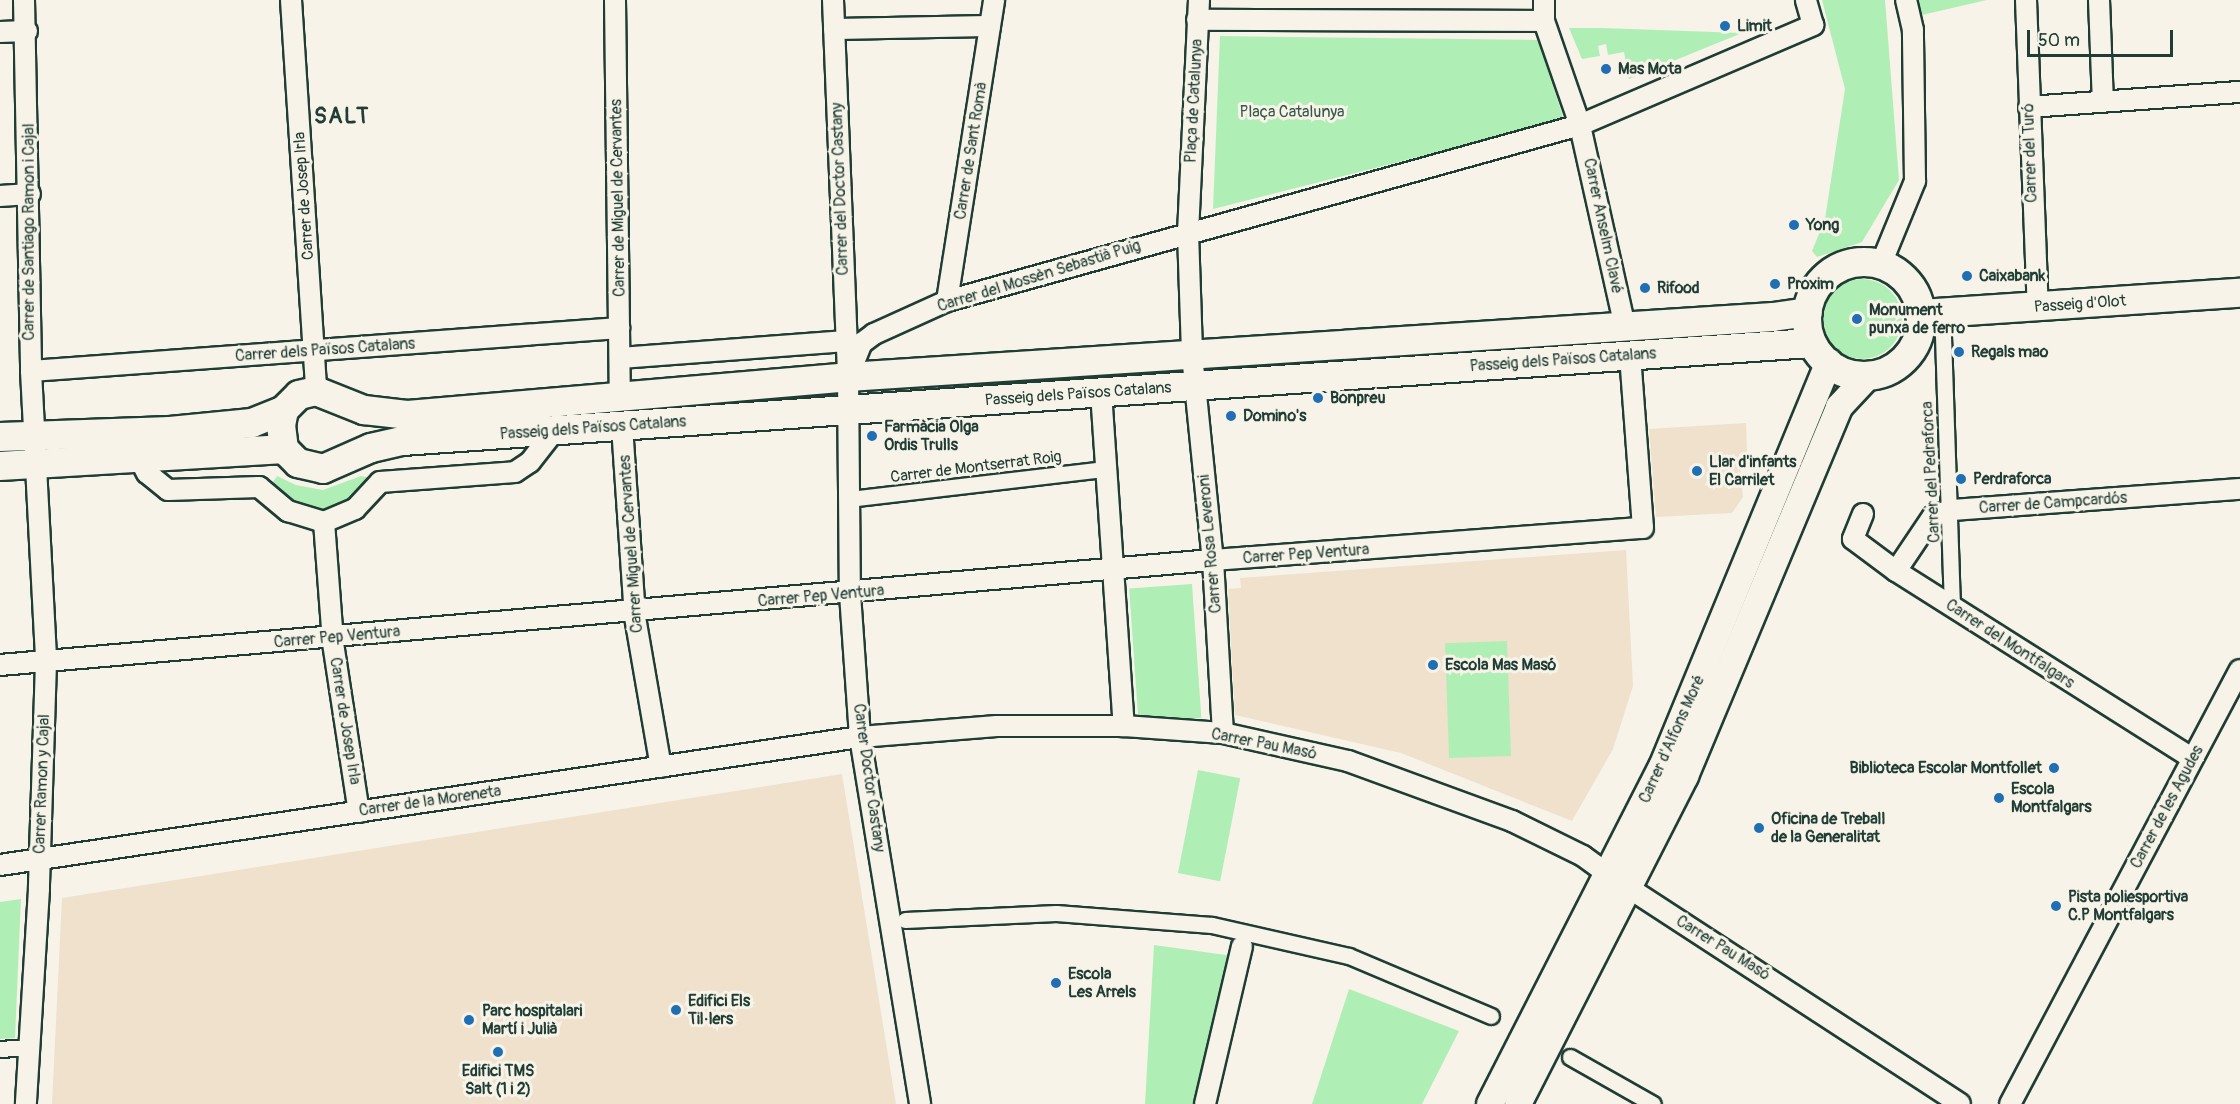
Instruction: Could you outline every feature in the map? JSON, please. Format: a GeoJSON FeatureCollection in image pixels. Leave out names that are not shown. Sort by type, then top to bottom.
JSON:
{"type":"FeatureCollection","features":[{"type":"Feature","properties":{"kind":"main road"},"geometry":{"type":"LineString","coordinates":[[1863,262],[1881,264],[1906,281],[1917,298],[1920,314],[1914,347],[1894,367],[1869,375],[1845,373],[1821,352],[1807,330],[1808,312],[1817,286],[1834,270],[1863,262]]}},
{"type":"Feature","properties":{"kind":"main road","name":"Passeig d'Olot"},"geometry":{"type":"LineString","coordinates":[[1920,314],[2240,294]]}},
{"type":"Feature","properties":{"kind":"main road"},"geometry":{"type":"LineString","coordinates":[[0,437],[252,423],[284,410],[300,395],[316,391],[344,404],[407,415],[848,377],[1625,327],[1808,312]]}},
{"type":"Feature","properties":{"kind":"main road","name":"Passeig dels Països Catalans"},"geometry":{"type":"LineString","coordinates":[[284,449],[298,463],[315,468],[331,467],[346,457],[402,441],[1630,356],[1821,352]]}},
{"type":"Feature","properties":{"kind":"main road"},"geometry":{"type":"LineString","coordinates":[[344,404],[352,427],[346,457]]}},
{"type":"Feature","properties":{"kind":"main road"},"geometry":{"type":"LineString","coordinates":[[0,466],[140,460],[284,449],[281,425],[284,410]]}},
{"type":"Feature","properties":{"kind":"street","name":"Carrer de Santiago Ramon i Cajal"},"geometry":{"type":"LineString","coordinates":[[24,0],[27,32],[30,371],[34,465]]}},
{"type":"Feature","properties":{"kind":"street","name":"Carrer de Josep Irla"},"geometry":{"type":"LineString","coordinates":[[291,0],[316,391]]}},
{"type":"Feature","properties":{"kind":"street","name":"Carrer de Miguel de Cervantes"},"geometry":{"type":"LineString","coordinates":[[615,0],[620,396]]}},
{"type":"Feature","properties":{"kind":"street","name":"Carrer del Doctor Castany"},"geometry":{"type":"LineString","coordinates":[[833,0],[848,377]]}},
{"type":"Feature","properties":{"kind":"street","name":"Carrer de Sant Romà"},"geometry":{"type":"LineString","coordinates":[[947,301],[994,0]]}},
{"type":"Feature","properties":{"kind":"street"},"geometry":{"type":"LineString","coordinates":[[1197,20],[1198,0]]}},
{"type":"Feature","properties":{"kind":"street"},"geometry":{"type":"LineString","coordinates":[[1544,0],[1544,21],[1580,125]]}},
{"type":"Feature","properties":{"kind":"street"},"geometry":{"type":"LineString","coordinates":[[1192,355],[1188,232],[1580,125],[1813,25],[1806,0]]}},
{"type":"Feature","properties":{"kind":"street"},"geometry":{"type":"LineString","coordinates":[[1881,264],[1915,181],[1913,30],[1906,0]]}},
{"type":"Feature","properties":{"kind":"street","name":"Carrer del Turó"},"geometry":{"type":"LineString","coordinates":[[2026,0],[2038,307]]}},
{"type":"Feature","properties":{"kind":"street"},"geometry":{"type":"LineString","coordinates":[[2099,0],[2103,102]]}},
{"type":"Feature","properties":{"kind":"street","name":"Plaça de Catalunya"},"geometry":{"type":"LineString","coordinates":[[1188,232],[1197,20],[1544,21]]}},
{"type":"Feature","properties":{"kind":"street"},"geometry":{"type":"LineString","coordinates":[[834,28],[990,26]]}},
{"type":"Feature","properties":{"kind":"street"},"geometry":{"type":"LineString","coordinates":[[0,32],[27,32]]}},
{"type":"Feature","properties":{"kind":"street"},"geometry":{"type":"LineString","coordinates":[[2029,107],[2240,92]]}},
{"type":"Feature","properties":{"kind":"street","name":"Carrer Anselm Clavé"},"geometry":{"type":"LineString","coordinates":[[1580,125],[1625,327]]}},
{"type":"Feature","properties":{"kind":"street"},"geometry":{"type":"LineString","coordinates":[[0,195],[30,194]]}},
{"type":"Feature","properties":{"kind":"street","name":"Carrer del Mossèn Sebastià Puig"},"geometry":{"type":"LineString","coordinates":[[848,377],[862,343],[874,334],[947,301],[1188,232]]}},
{"type":"Feature","properties":{"kind":"street","name":"Carrer dels Països Catalans"},"geometry":{"type":"LineString","coordinates":[[30,371],[619,328]]}},
{"type":"Feature","properties":{"kind":"street","name":"Carrer del Pedraforca"},"geometry":{"type":"LineString","coordinates":[[1943,336],[1952,510],[1952,607]]}},
{"type":"Feature","properties":{"kind":"street"},"geometry":{"type":"LineString","coordinates":[[620,358],[846,341]]}},
{"type":"Feature","properties":{"kind":"street","name":"Carrer d'Alfons Moré"},"geometry":{"type":"LineString","coordinates":[[1490,1104],[1671,746],[1821,352]]}},
{"type":"Feature","properties":{"kind":"street","name":"Carrer Rosa Leveroni"},"geometry":{"type":"LineString","coordinates":[[1192,355],[1213,560],[1223,733]]}},
{"type":"Feature","properties":{"kind":"street","name":"Carrer Pep Ventura"},"geometry":{"type":"LineString","coordinates":[[0,665],[332,640],[1213,560],[1643,528],[1630,356]]}},
{"type":"Feature","properties":{"kind":"street","name":"Carrer d'Alfons Moré"},"geometry":{"type":"LineString","coordinates":[[1518,1104],[1685,776],[1839,407],[1869,375]]}},
{"type":"Feature","properties":{"kind":"street","name":"Carrer Doctor Castany"},"geometry":{"type":"LineString","coordinates":[[848,377],[850,594],[860,737],[920,1104]]}},
{"type":"Feature","properties":{"kind":"street"},"geometry":{"type":"LineString","coordinates":[[1101,392],[1124,726]]}},
{"type":"Feature","properties":{"kind":"street","name":"Carrer Miguel de Cervantes"},"geometry":{"type":"LineString","coordinates":[[622,426],[635,611],[661,767]]}},
{"type":"Feature","properties":{"kind":"street"},"geometry":{"type":"LineString","coordinates":[[140,460],[147,473],[168,490],[259,487],[288,511],[324,522],[355,509],[380,482],[515,472],[530,462],[554,431]]}},
{"type":"Feature","properties":{"kind":"street","name":"Carrer Ramon y Cajal"},"geometry":{"type":"LineString","coordinates":[[26,1104],[40,860],[46,662],[34,465]]}},
{"type":"Feature","properties":{"kind":"street","name":"Carrer de Montserrat Roig"},"geometry":{"type":"LineString","coordinates":[[849,500],[1106,470]]}},
{"type":"Feature","properties":{"kind":"street","name":"Carrer de Campcardós"},"geometry":{"type":"LineString","coordinates":[[1896,571],[1933,516],[1952,510],[2240,489]]}},
{"type":"Feature","properties":{"kind":"street","name":"Carrer del Montfalgars"},"geometry":{"type":"LineString","coordinates":[[1863,514],[1853,538],[1896,571],[2192,759]]}},
{"type":"Feature","properties":{"kind":"street","name":"Carrer de Josep Irla"},"geometry":{"type":"LineString","coordinates":[[324,522],[332,640],[359,812]]}},
{"type":"Feature","properties":{"kind":"street","name":"Carrer de les Agudes"},"geometry":{"type":"LineString","coordinates":[[2010,1104],[2192,759],[2234,695],[2240,670]]}},
{"type":"Feature","properties":{"kind":"street","name":"Carrer Pau Masó"},"geometry":{"type":"LineString","coordinates":[[860,737],[997,726],[1124,726],[1223,733],[1348,761],[1433,790],[1512,821],[1583,856],[1608,874]]}},
{"type":"Feature","properties":{"kind":"street","name":"Carrer de la Moreneta"},"geometry":{"type":"LineString","coordinates":[[0,865],[860,737]]}},
{"type":"Feature","properties":{"kind":"street","name":"Carrer Pau Masó"},"geometry":{"type":"LineString","coordinates":[[1629,888],[1817,1007],[1960,1104]]}},
{"type":"Feature","properties":{"kind":"street"},"geometry":{"type":"LineString","coordinates":[[904,920],[1056,914],[1212,925],[1349,956],[1491,1016]]}},
{"type":"Feature","properties":{"kind":"street"},"geometry":{"type":"LineString","coordinates":[[1205,1104],[1242,946]]}},
{"type":"Feature","properties":{"kind":"street"},"geometry":{"type":"LineString","coordinates":[[0,1049],[29,1047]]}},
{"type":"Feature","properties":{"kind":"street"},"geometry":{"type":"LineString","coordinates":[[1570,1057],[1653,1104]]}},
{"type":"Feature","properties":{"kind":"shaded area","name":"Llar d'infants El Carrilet"},"geometry":{"type":"Polygon","coordinates":[[[1746,423],[1747,453],[1739,454],[1743,497],[1732,513],[1656,517],[1649,429],[1746,423]]]}},
{"type":"Feature","properties":{"kind":"shaded area","name":"Escola Mas Masó"},"geometry":{"type":"Polygon","coordinates":[[[1626,550],[1633,686],[1613,749],[1572,821],[1401,753],[1235,715],[1228,589],[1241,588],[1240,578],[1626,550]]]}},
{"type":"Feature","properties":{"kind":"shaded area","name":"Parc hospitalari Martí i Julià"},"geometry":{"type":"Polygon","coordinates":[[[842,774],[896,1104],[52,1104],[62,898],[842,774]]]}},
{"type":"Feature","properties":{"kind":"green space"},"geometry":{"type":"Polygon","coordinates":[[[1822,0],[1885,0],[1899,180],[1862,242],[1817,257],[1812,251],[1825,219],[1845,89],[1822,0]]]}},
{"type":"Feature","properties":{"kind":"green space"},"geometry":{"type":"Polygon","coordinates":[[[1912,0],[1987,0],[1913,17],[1912,0]]]}},
{"type":"Feature","properties":{"kind":"green space"},"geometry":{"type":"Polygon","coordinates":[[[1569,28],[1742,33],[1629,79],[1624,52],[1608,55],[1606,44],[1598,46],[1600,56],[1582,59],[1569,28]]]}},
{"type":"Feature","properties":{"kind":"green space","name":"Plaça Catalunya"},"geometry":{"type":"Polygon","coordinates":[[[1220,36],[1538,40],[1564,120],[1213,209],[1220,36]]]}},
{"type":"Feature","properties":{"kind":"green space"},"geometry":{"type":"Polygon","coordinates":[[[1862,279],[1877,282],[1890,291],[1899,304],[1902,319],[1899,334],[1890,347],[1877,356],[1862,359],[1847,356],[1834,347],[1825,334],[1822,319],[1825,304],[1834,291],[1847,282],[1862,279]]]}},
{"type":"Feature","properties":{"kind":"green space"},"geometry":{"type":"Polygon","coordinates":[[[277,476],[296,485],[323,490],[361,476],[371,478],[371,486],[334,513],[309,514],[284,500],[271,485],[277,476]]]}},
{"type":"Feature","properties":{"kind":"green space"},"geometry":{"type":"Polygon","coordinates":[[[1192,584],[1201,718],[1139,722],[1129,588],[1192,584]]]}},
{"type":"Feature","properties":{"kind":"green space"},"geometry":{"type":"Polygon","coordinates":[[[1507,641],[1511,756],[1449,758],[1445,643],[1507,641]]]}},
{"type":"Feature","properties":{"kind":"green space"},"geometry":{"type":"Polygon","coordinates":[[[1198,770],[1240,778],[1220,881],[1178,873],[1198,770]]]}},
{"type":"Feature","properties":{"kind":"green space"},"geometry":{"type":"Polygon","coordinates":[[[21,899],[15,1038],[0,1039],[0,902],[21,899]]]}},
{"type":"Feature","properties":{"kind":"green space"},"geometry":{"type":"Polygon","coordinates":[[[1154,945],[1233,956],[1195,1104],[1145,1104],[1154,945]]]}},
{"type":"Feature","properties":{"kind":"green space"},"geometry":{"type":"Polygon","coordinates":[[[1349,989],[1459,1031],[1422,1104],[1312,1104],[1349,989]]]}},
{"type":"Feature","properties":{"kind":"place","name":"Limit"},"geometry":{"type":"Point","coordinates":[1725,26]}},
{"type":"Feature","properties":{"kind":"place","name":"Mas Mota"},"geometry":{"type":"Point","coordinates":[1606,69]}},
{"type":"Feature","properties":{"kind":"place","name":"Yong"},"geometry":{"type":"Point","coordinates":[1794,225]}},
{"type":"Feature","properties":{"kind":"place","name":"Caixabank"},"geometry":{"type":"Point","coordinates":[1967,276]}},
{"type":"Feature","properties":{"kind":"place","name":"Proxim"},"geometry":{"type":"Point","coordinates":[1775,284]}},
{"type":"Feature","properties":{"kind":"place","name":"Rifood"},"geometry":{"type":"Point","coordinates":[1645,288]}},
{"type":"Feature","properties":{"kind":"place","name":"Monument punxa de ferro"},"geometry":{"type":"Point","coordinates":[1857,319]}},
{"type":"Feature","properties":{"kind":"place","name":"Regals mao"},"geometry":{"type":"Point","coordinates":[1959,352]}},
{"type":"Feature","properties":{"kind":"place","name":"Bonpreu"},"geometry":{"type":"Point","coordinates":[1318,398]}},
{"type":"Feature","properties":{"kind":"place","name":"Domino's"},"geometry":{"type":"Point","coordinates":[1231,416]}},
{"type":"Feature","properties":{"kind":"place","name":"Farmàcia Olga Ordis Trulls"},"geometry":{"type":"Point","coordinates":[872,436]}},
{"type":"Feature","properties":{"kind":"place","name":"Llar d'infants El Carrilet"},"geometry":{"type":"Point","coordinates":[1697,471]}},
{"type":"Feature","properties":{"kind":"place","name":"Perdraforca"},"geometry":{"type":"Point","coordinates":[1961,479]}},
{"type":"Feature","properties":{"kind":"place","name":"Escola Mas Masó"},"geometry":{"type":"Point","coordinates":[1433,665]}},
{"type":"Feature","properties":{"kind":"place","name":"Biblioteca Escolar Montfollet"},"geometry":{"type":"Point","coordinates":[2054,768]}},
{"type":"Feature","properties":{"kind":"place","name":"Escola Montfalgars"},"geometry":{"type":"Point","coordinates":[1999,798]}},
{"type":"Feature","properties":{"kind":"place","name":"Oficina de Treball de la Generalitat"},"geometry":{"type":"Point","coordinates":[1759,828]}},
{"type":"Feature","properties":{"kind":"place","name":"Pista poliesportiva C.P Montfalgars"},"geometry":{"type":"Point","coordinates":[2056,906]}},
{"type":"Feature","properties":{"kind":"place","name":"Escola Les Arrels"},"geometry":{"type":"Point","coordinates":[1056,983]}},
{"type":"Feature","properties":{"kind":"place","name":"Edifici Els Til·lers"},"geometry":{"type":"Point","coordinates":[676,1010]}},
{"type":"Feature","properties":{"kind":"place","name":"Parc hospitalari Martí i Julià"},"geometry":{"type":"Point","coordinates":[469,1020]}},
{"type":"Feature","properties":{"kind":"place","name":"Edifici TMS Salt (1 i 2)"},"geometry":{"type":"Point","coordinates":[498,1052]}},
{"type":"Feature","properties":{"kind":"district","name":"SALT"},"geometry":{"type":"Point","coordinates":[342,117]}}]}
